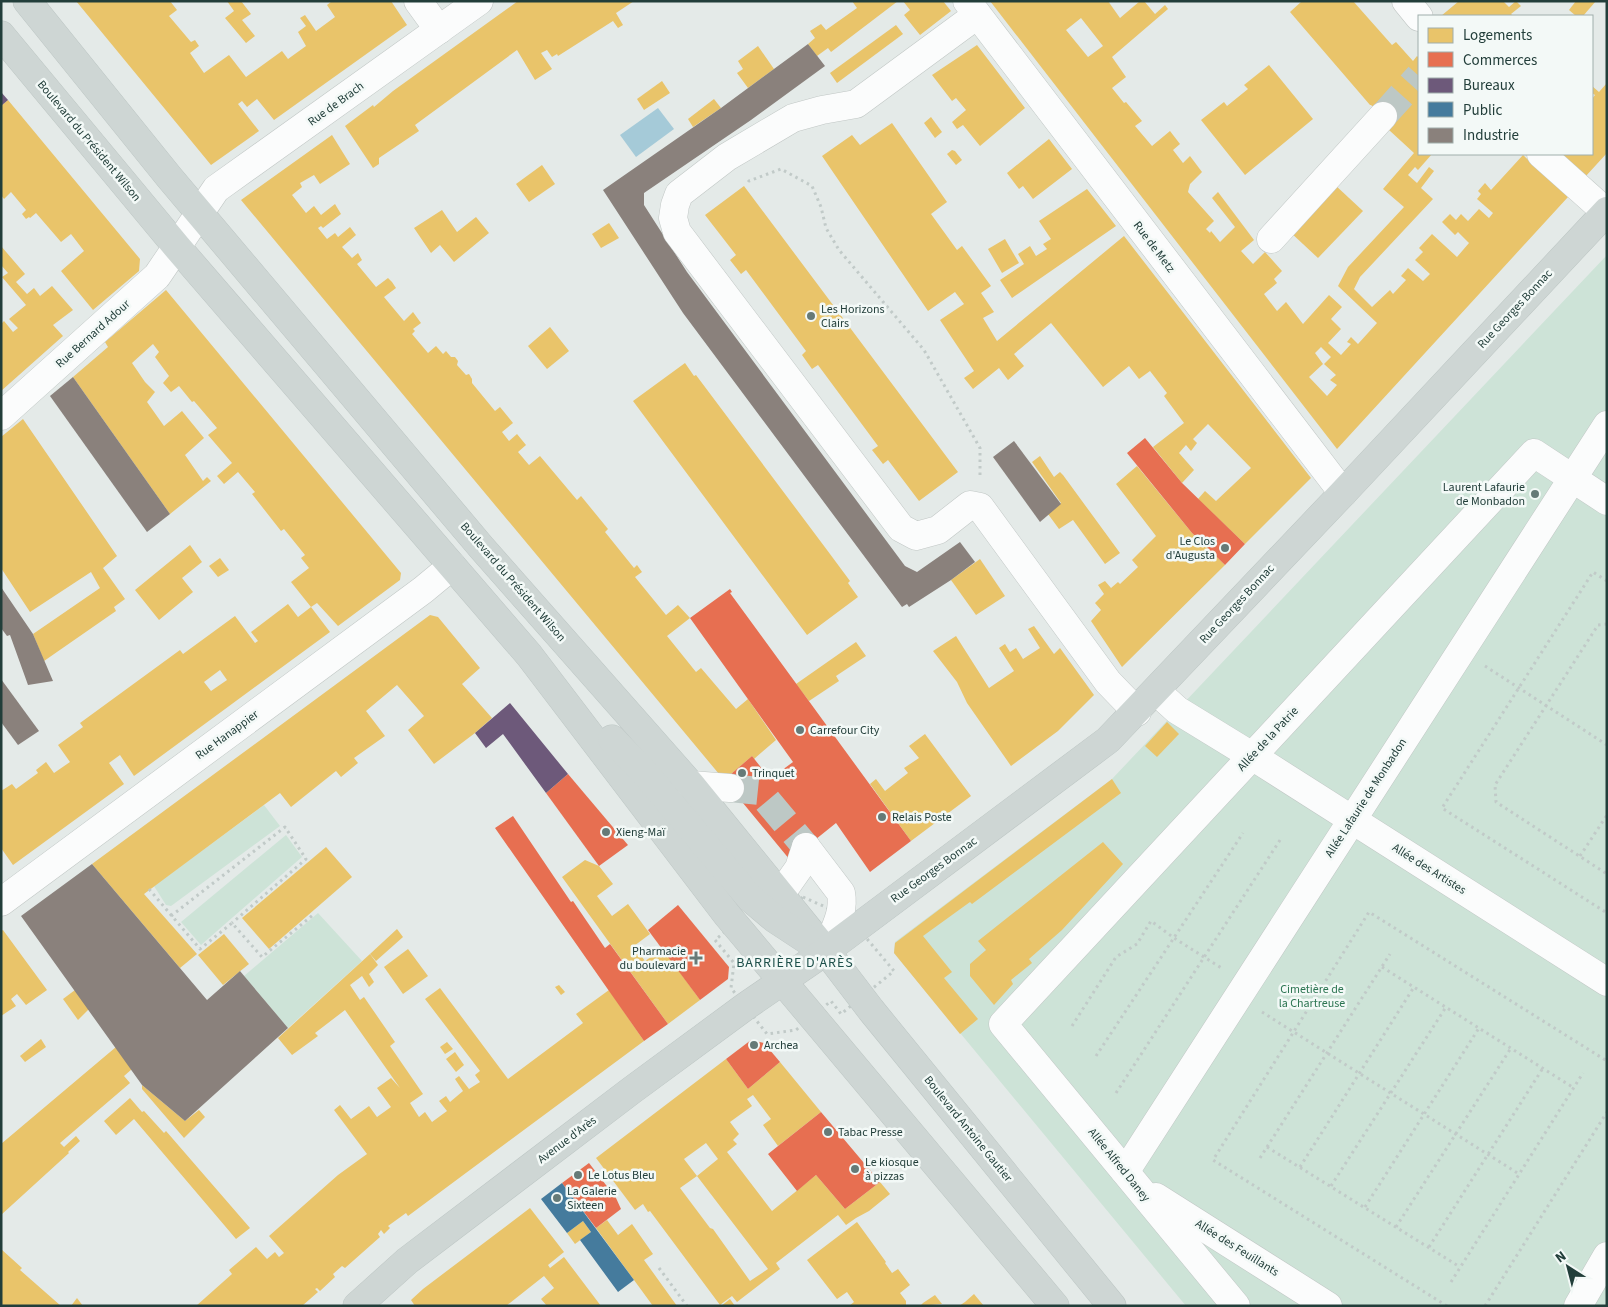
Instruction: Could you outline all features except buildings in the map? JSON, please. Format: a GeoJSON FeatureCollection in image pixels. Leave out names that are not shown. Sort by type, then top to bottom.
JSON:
{"type":"FeatureCollection","features":[{"type":"Feature","properties":{"kind":"main road","name":"Boulevard du Président Wilson"},"geometry":{"type":"LineString","coordinates":[[27,1],[200,214],[481,547],[691,786],[826,951]]}},
{"type":"Feature","properties":{"kind":"main road","name":"Boulevard du Président Wilson"},"geometry":{"type":"LineString","coordinates":[[1,35],[177,247],[528,655],[727,915],[782,982]]}},
{"type":"Feature","properties":{"kind":"main road","name":"Rue Georges Bonnac"},"geometry":{"type":"LineString","coordinates":[[782,982],[1108,740],[1137,712],[1606,211]]}},
{"type":"Feature","properties":{"kind":"main road"},"geometry":{"type":"LineString","coordinates":[[528,655],[643,771],[750,898],[775,919],[826,951]]}},
{"type":"Feature","properties":{"kind":"main road","name":"Boulevard Antoine Gautier"},"geometry":{"type":"LineString","coordinates":[[826,951],[871,1010],[1112,1306]]}},
{"type":"Feature","properties":{"kind":"main road"},"geometry":{"type":"LineString","coordinates":[[782,982],[813,1016],[1055,1306]]}},
{"type":"Feature","properties":{"kind":"main road","name":"Avenue d'Arès"},"geometry":{"type":"LineString","coordinates":[[357,1306],[407,1261],[640,1084],[782,982]]}},
{"type":"Feature","properties":{"kind":"street"},"geometry":{"type":"LineString","coordinates":[[418,1],[439,30]]}},
{"type":"Feature","properties":{"kind":"street","name":"Rue de Brach"},"geometry":{"type":"LineString","coordinates":[[200,214],[216,189],[479,1]]}},
{"type":"Feature","properties":{"kind":"street"},"geometry":{"type":"LineString","coordinates":[[1406,1],[1418,16]]}},
{"type":"Feature","properties":{"kind":"street"},"geometry":{"type":"LineString","coordinates":[[972,8],[856,104],[822,110],[793,118],[726,157],[679,194],[673,218],[677,232],[902,528],[916,536],[938,530],[970,505],[980,507],[1108,682],[1137,712]]}},
{"type":"Feature","properties":{"kind":"street","name":"Rue de Metz"},"geometry":{"type":"LineString","coordinates":[[972,8],[1343,493]]}},
{"type":"Feature","properties":{"kind":"street"},"geometry":{"type":"LineString","coordinates":[[1271,239],[1383,116]]}},
{"type":"Feature","properties":{"kind":"street"},"geometry":{"type":"LineString","coordinates":[[1542,155],[1606,211]]}},
{"type":"Feature","properties":{"kind":"street"},"geometry":{"type":"LineString","coordinates":[[177,247],[200,214]]}},
{"type":"Feature","properties":{"kind":"street","name":"Rue Bernard Adour"},"geometry":{"type":"LineString","coordinates":[[1,416],[157,276],[177,247]]}},
{"type":"Feature","properties":{"kind":"street","name":"Allée Lafaurie de Monbadon"},"geometry":{"type":"LineString","coordinates":[[1124,1170],[1129,1166],[1607,425]]}},
{"type":"Feature","properties":{"kind":"street","name":"Allée de la Patrie"},"geometry":{"type":"LineString","coordinates":[[1003,1024],[1534,454],[1573,479]]}},
{"type":"Feature","properties":{"kind":"street"},"geometry":{"type":"LineString","coordinates":[[1573,479],[1607,501]]}},
{"type":"Feature","properties":{"kind":"street","name":"Rue Hanappier"},"geometry":{"type":"LineString","coordinates":[[5,893],[416,595],[452,566]]}},
{"type":"Feature","properties":{"kind":"street","name":"Allée des Artistes"},"geometry":{"type":"LineString","coordinates":[[1156,691],[1177,710],[1607,982]]}},
{"type":"Feature","properties":{"kind":"street"},"geometry":{"type":"LineString","coordinates":[[691,786],[730,788]]}},
{"type":"Feature","properties":{"kind":"street"},"geometry":{"type":"LineString","coordinates":[[780,895],[799,868],[806,847],[841,893],[843,902],[841,914],[826,951]]}},
{"type":"Feature","properties":{"kind":"street","name":"Allée Alfred Daney"},"geometry":{"type":"LineString","coordinates":[[1003,1024],[1236,1306]]}},
{"type":"Feature","properties":{"kind":"street","name":"Allée des Feuillants"},"geometry":{"type":"LineString","coordinates":[[1146,1198],[1152,1194],[1328,1306]]}},
{"type":"Feature","properties":{"kind":"street"},"geometry":{"type":"LineString","coordinates":[[1578,1306],[1607,1256]]}},
{"type":"Feature","properties":{"kind":"path"},"geometry":{"type":"LineString","coordinates":[[726,157],[749,181],[781,169],[812,186],[821,207],[826,228],[839,250],[924,350],[980,448],[980,507]]}},
{"type":"Feature","properties":{"kind":"path"},"geometry":{"type":"LineString","coordinates":[[1607,581],[1593,572],[1442,808],[1607,913]]}},
{"type":"Feature","properties":{"kind":"path"},"geometry":{"type":"LineString","coordinates":[[1607,624],[1598,625],[1495,785],[1496,802],[1607,874]]}},
{"type":"Feature","properties":{"kind":"path"},"geometry":{"type":"LineString","coordinates":[[1461,650],[1607,745]]}},
{"type":"Feature","properties":{"kind":"path"},"geometry":{"type":"LineString","coordinates":[[1580,856],[1607,815]]}},
{"type":"Feature","properties":{"kind":"path"},"geometry":{"type":"LineString","coordinates":[[150,890],[171,916],[200,949],[306,859],[285,827],[171,916]]}},
{"type":"Feature","properties":{"kind":"path"},"geometry":{"type":"LineString","coordinates":[[1096,1056],[1243,833]]}},
{"type":"Feature","properties":{"kind":"path"},"geometry":{"type":"LineString","coordinates":[[1116,1093],[1282,837]]}},
{"type":"Feature","properties":{"kind":"path"},"geometry":{"type":"LineString","coordinates":[[1447,1306],[1214,1160],[1369,912],[1607,1061]]}},
{"type":"Feature","properties":{"kind":"path"},"geometry":{"type":"LineString","coordinates":[[232,923],[262,957],[313,915]]}},
{"type":"Feature","properties":{"kind":"path"},"geometry":{"type":"LineString","coordinates":[[1072,1026],[1116,957],[1137,944],[1151,921],[1205,957],[1294,1032],[1519,1174]]}},
{"type":"Feature","properties":{"kind":"path"},"geometry":{"type":"LineString","coordinates":[[1260,1158],[1390,954]]}},
{"type":"Feature","properties":{"kind":"path"},"geometry":{"type":"LineString","coordinates":[[1382,967],[1574,1088]]}},
{"type":"Feature","properties":{"kind":"path"},"geometry":{"type":"LineString","coordinates":[[1300,1167],[1414,987]]}},
{"type":"Feature","properties":{"kind":"path"},"geometry":{"type":"LineString","coordinates":[[1331,1186],[1446,1007]]}},
{"type":"Feature","properties":{"kind":"path"},"geometry":{"type":"LineString","coordinates":[[1365,1207],[1479,1028]]}},
{"type":"Feature","properties":{"kind":"path"},"geometry":{"type":"LineString","coordinates":[[1396,1227],[1512,1048]]}},
{"type":"Feature","properties":{"kind":"path"},"geometry":{"type":"LineString","coordinates":[[1429,1247],[1543,1068]]}},
{"type":"Feature","properties":{"kind":"path"},"geometry":{"type":"LineString","coordinates":[[1451,1282],[1583,1073]]}},
{"type":"Feature","properties":{"kind":"path"},"geometry":{"type":"LineString","coordinates":[[1485,1306],[1607,1112]]}},
{"type":"Feature","properties":{"kind":"path"},"geometry":{"type":"LineString","coordinates":[[1267,1147],[1460,1267]]}},
{"type":"Feature","properties":{"kind":"path"},"geometry":{"type":"LineString","coordinates":[[660,1268],[687,1306]]}},
{"type":"Feature","properties":{"kind":"green space","name":"Cimetière de la Chartreuse"},"geometry":{"type":"Polygon","coordinates":[[[1607,255],[1607,1306],[1186,1306],[894,953],[895,942],[1112,779],[1607,255]]]}},
{"type":"Feature","properties":{"kind":"green space"},"geometry":{"type":"Polygon","coordinates":[[[264,805],[280,826],[171,906],[166,905],[154,886],[264,805]]]}},
{"type":"Feature","properties":{"kind":"green space"},"geometry":{"type":"Polygon","coordinates":[[[286,835],[302,857],[201,945],[181,922],[286,835]]]}},
{"type":"Feature","properties":{"kind":"green space"},"geometry":{"type":"Polygon","coordinates":[[[318,913],[362,961],[288,1028],[244,976],[318,913]]]}},
{"type":"Feature","properties":{"kind":"water"},"geometry":{"type":"Polygon","coordinates":[[[658,108],[674,129],[636,157],[620,135],[658,108]]]}},
{"type":"Feature","properties":{"kind":"tunnel"},"geometry":{"type":"LineString","coordinates":[[1383,116],[1418,77]]}},
{"type":"Feature","properties":{"kind":"tunnel"},"geometry":{"type":"LineString","coordinates":[[730,788],[759,791],[806,847]]}},
{"type":"Feature","properties":{"kind":"place","name":"Les Horizons Clairs"},"geometry":{"type":"Point","coordinates":[811,316]}},
{"type":"Feature","properties":{"kind":"place","name":"Laurent Lafaurie de Monbadon"},"geometry":{"type":"Point","coordinates":[1535,494]}},
{"type":"Feature","properties":{"kind":"place","name":"Le Clos d'Augusta"},"geometry":{"type":"Point","coordinates":[1225,548]}},
{"type":"Feature","properties":{"kind":"place","name":"Carrefour City"},"geometry":{"type":"Point","coordinates":[800,730]}},
{"type":"Feature","properties":{"kind":"place","name":"Trinquet"},"geometry":{"type":"Point","coordinates":[742,773]}},
{"type":"Feature","properties":{"kind":"place","name":"Relais Poste"},"geometry":{"type":"Point","coordinates":[882,817]}},
{"type":"Feature","properties":{"kind":"place","name":"Xieng-Maï"},"geometry":{"type":"Point","coordinates":[606,832]}},
{"type":"Feature","properties":{"kind":"place","name":"Pharmacie du boulevard"},"geometry":{"type":"Point","coordinates":[696,958]}},
{"type":"Feature","properties":{"kind":"place","name":"Archea"},"geometry":{"type":"Point","coordinates":[754,1045]}},
{"type":"Feature","properties":{"kind":"place","name":"Tabac Presse"},"geometry":{"type":"Point","coordinates":[828,1132]}},
{"type":"Feature","properties":{"kind":"place","name":"Le kiosque à pizzas"},"geometry":{"type":"Point","coordinates":[855,1169]}},
{"type":"Feature","properties":{"kind":"place","name":"Le Lotus Bleu"},"geometry":{"type":"Point","coordinates":[578,1175]}},
{"type":"Feature","properties":{"kind":"place","name":"La Galerie Sixteen"},"geometry":{"type":"Point","coordinates":[557,1198]}},
{"type":"Feature","properties":{"kind":"district","name":"BARRIÈRE D'ARÈS"},"geometry":{"type":"Point","coordinates":[795,963]}}]}
